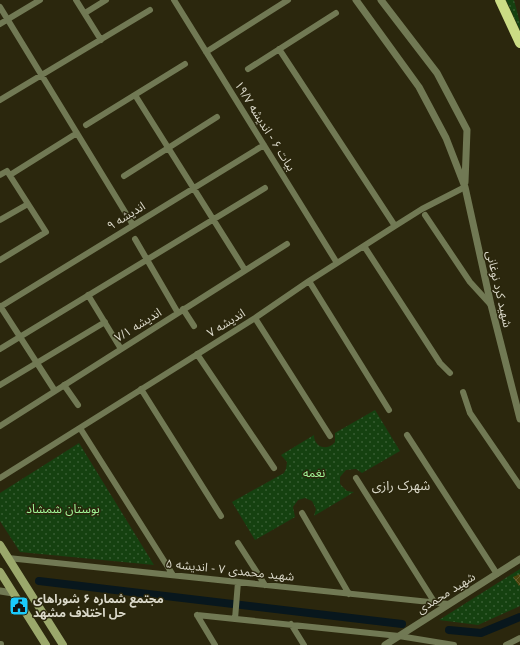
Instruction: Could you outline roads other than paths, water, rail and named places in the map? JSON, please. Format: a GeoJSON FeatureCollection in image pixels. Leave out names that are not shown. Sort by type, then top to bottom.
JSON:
{"type":"FeatureCollection","features":[{"type":"Feature","properties":{"kind":"highway"},"geometry":{"type":"LineString","coordinates":[[500,0],[520,43]]}},
{"type":"Feature","properties":{"kind":"main road"},"geometry":{"type":"LineString","coordinates":[[0,545],[63,645]]}},
{"type":"Feature","properties":{"kind":"main road"},"geometry":{"type":"LineString","coordinates":[[0,572],[46,645]]}},
{"type":"Feature","properties":{"kind":"street"},"geometry":{"type":"LineString","coordinates":[[0,24],[40,0]]}},
{"type":"Feature","properties":{"kind":"street"},"geometry":{"type":"LineString","coordinates":[[76,0],[101,40]]}},
{"type":"Feature","properties":{"kind":"street"},"geometry":{"type":"LineString","coordinates":[[85,13],[106,0]]}},
{"type":"Feature","properties":{"kind":"street","name":"بیات ۶ - اندیشه ۱۹/۷"},"geometry":{"type":"LineString","coordinates":[[174,0],[337,263]]}},
{"type":"Feature","properties":{"kind":"street"},"geometry":{"type":"LineString","coordinates":[[206,52],[288,0]]}},
{"type":"Feature","properties":{"kind":"street","name":"شهید کرد نوغانی"},"geometry":{"type":"LineString","coordinates":[[356,0],[419,87],[446,138],[465,187],[491,305],[520,419]]}},
{"type":"Feature","properties":{"kind":"street","name":"شهید کرد نوغانی"},"geometry":{"type":"LineString","coordinates":[[381,0],[437,74],[466,130],[465,187]]}},
{"type":"Feature","properties":{"kind":"street"},"geometry":{"type":"LineString","coordinates":[[0,7],[134,225]]}},
{"type":"Feature","properties":{"kind":"street"},"geometry":{"type":"LineString","coordinates":[[0,100],[150,10]]}},
{"type":"Feature","properties":{"kind":"street"},"geometry":{"type":"LineString","coordinates":[[248,68],[336,13]]}},
{"type":"Feature","properties":{"kind":"street"},"geometry":{"type":"LineString","coordinates":[[279,48],[395,226]]}},
{"type":"Feature","properties":{"kind":"street"},"geometry":{"type":"LineString","coordinates":[[86,126],[185,64]]}},
{"type":"Feature","properties":{"kind":"street"},"geometry":{"type":"LineString","coordinates":[[135,95],[245,270]]}},
{"type":"Feature","properties":{"kind":"street"},"geometry":{"type":"LineString","coordinates":[[124,176],[217,117]]}},
{"type":"Feature","properties":{"kind":"street"},"geometry":{"type":"LineString","coordinates":[[10,175],[77,133]]}},
{"type":"Feature","properties":{"kind":"street","name":"اندیشه ۹"},"geometry":{"type":"LineString","coordinates":[[0,307],[264,145]]}},
{"type":"Feature","properties":{"kind":"street"},"geometry":{"type":"LineString","coordinates":[[0,175],[7,171],[46,232],[0,260]]}},
{"type":"Feature","properties":{"kind":"street","name":"اندیشه ۷"},"geometry":{"type":"LineString","coordinates":[[0,478],[255,318],[308,281],[422,209],[465,187]]}},
{"type":"Feature","properties":{"kind":"street"},"geometry":{"type":"LineString","coordinates":[[0,349],[265,188]]}},
{"type":"Feature","properties":{"kind":"street"},"geometry":{"type":"LineString","coordinates":[[0,220],[28,204]]}},
{"type":"Feature","properties":{"kind":"street"},"geometry":{"type":"LineString","coordinates":[[425,215],[470,282],[491,305]]}},
{"type":"Feature","properties":{"kind":"street"},"geometry":{"type":"LineString","coordinates":[[135,239],[181,311],[194,326]]}},
{"type":"Feature","properties":{"kind":"street","name":"اندیشه ۷/۱"},"geometry":{"type":"LineString","coordinates":[[1,423],[55,391],[287,244]]}},
{"type":"Feature","properties":{"kind":"street"},"geometry":{"type":"LineString","coordinates":[[364,246],[440,363],[450,373]]}},
{"type":"Feature","properties":{"kind":"street"},"geometry":{"type":"LineString","coordinates":[[308,281],[389,410]]}},
{"type":"Feature","properties":{"kind":"street"},"geometry":{"type":"LineString","coordinates":[[88,296],[121,349]]}},
{"type":"Feature","properties":{"kind":"street"},"geometry":{"type":"LineString","coordinates":[[0,307],[55,391]]}},
{"type":"Feature","properties":{"kind":"street"},"geometry":{"type":"LineString","coordinates":[[255,318],[330,436]]}},
{"type":"Feature","properties":{"kind":"street"},"geometry":{"type":"LineString","coordinates":[[0,385],[104,322]]}},
{"type":"Feature","properties":{"kind":"street"},"geometry":{"type":"LineString","coordinates":[[198,354],[274,468]]}},
{"type":"Feature","properties":{"kind":"street"},"geometry":{"type":"LineString","coordinates":[[64,385],[78,405]]}},
{"type":"Feature","properties":{"kind":"street"},"geometry":{"type":"LineString","coordinates":[[141,389],[221,516]]}},
{"type":"Feature","properties":{"kind":"street"},"geometry":{"type":"LineString","coordinates":[[463,392],[470,413],[520,486]]}},
{"type":"Feature","properties":{"kind":"street"},"geometry":{"type":"LineString","coordinates":[[80,428],[173,575]]}},
{"type":"Feature","properties":{"kind":"street"},"geometry":{"type":"LineString","coordinates":[[407,435],[497,574]]}},
{"type":"Feature","properties":{"kind":"street"},"geometry":{"type":"LineString","coordinates":[[356,478],[435,603]]}},
{"type":"Feature","properties":{"kind":"street"},"geometry":{"type":"LineString","coordinates":[[302,513],[349,594]]}},
{"type":"Feature","properties":{"kind":"street"},"geometry":{"type":"LineString","coordinates":[[238,543],[265,585]]}},
{"type":"Feature","properties":{"kind":"street","name":"شهید محمدی ۷ - اندیشه ۵"},"geometry":{"type":"LineString","coordinates":[[8,558],[449,604]]}},
{"type":"Feature","properties":{"kind":"street","name":"شهید محمدی"},"geometry":{"type":"LineString","coordinates":[[385,645],[520,559]]}},
{"type":"Feature","properties":{"kind":"street"},"geometry":{"type":"LineString","coordinates":[[235,618],[238,582]]}},
{"type":"Feature","properties":{"kind":"street"},"geometry":{"type":"LineString","coordinates":[[0,591],[13,593]]}},
{"type":"Feature","properties":{"kind":"street"},"geometry":{"type":"LineString","coordinates":[[215,645],[197,615],[399,636],[454,645]]}},
{"type":"Feature","properties":{"kind":"street"},"geometry":{"type":"LineString","coordinates":[[291,624],[304,645]]}},
{"type":"Feature","properties":{"kind":"street"},"geometry":{"type":"LineString","coordinates":[[506,645],[520,638]]}},
{"type":"Feature","properties":{"kind":"waterway"},"geometry":{"type":"LineString","coordinates":[[39,581],[402,624]]}},
{"type":"Feature","properties":{"kind":"waterway"},"geometry":{"type":"LineString","coordinates":[[449,630],[481,633],[520,617]]}},
{"type":"Feature","properties":{"kind":"place","name":"مجتمع شماره ۶ شوراهای حل اختلاف مشهد"},"geometry":{"type":"Point","coordinates":[19,606]}},
{"type":"Feature","properties":{"kind":"district","name":"شهرک رازی"},"geometry":{"type":"Point","coordinates":[401,485]}},
{"type":"Feature","properties":{"kind":"park label","name":"نغمه"},"geometry":{"type":"Point","coordinates":[314,473]}},
{"type":"Feature","properties":{"kind":"park label","name":"بوستان شمشاد"},"geometry":{"type":"Point","coordinates":[63,509]}}]}
